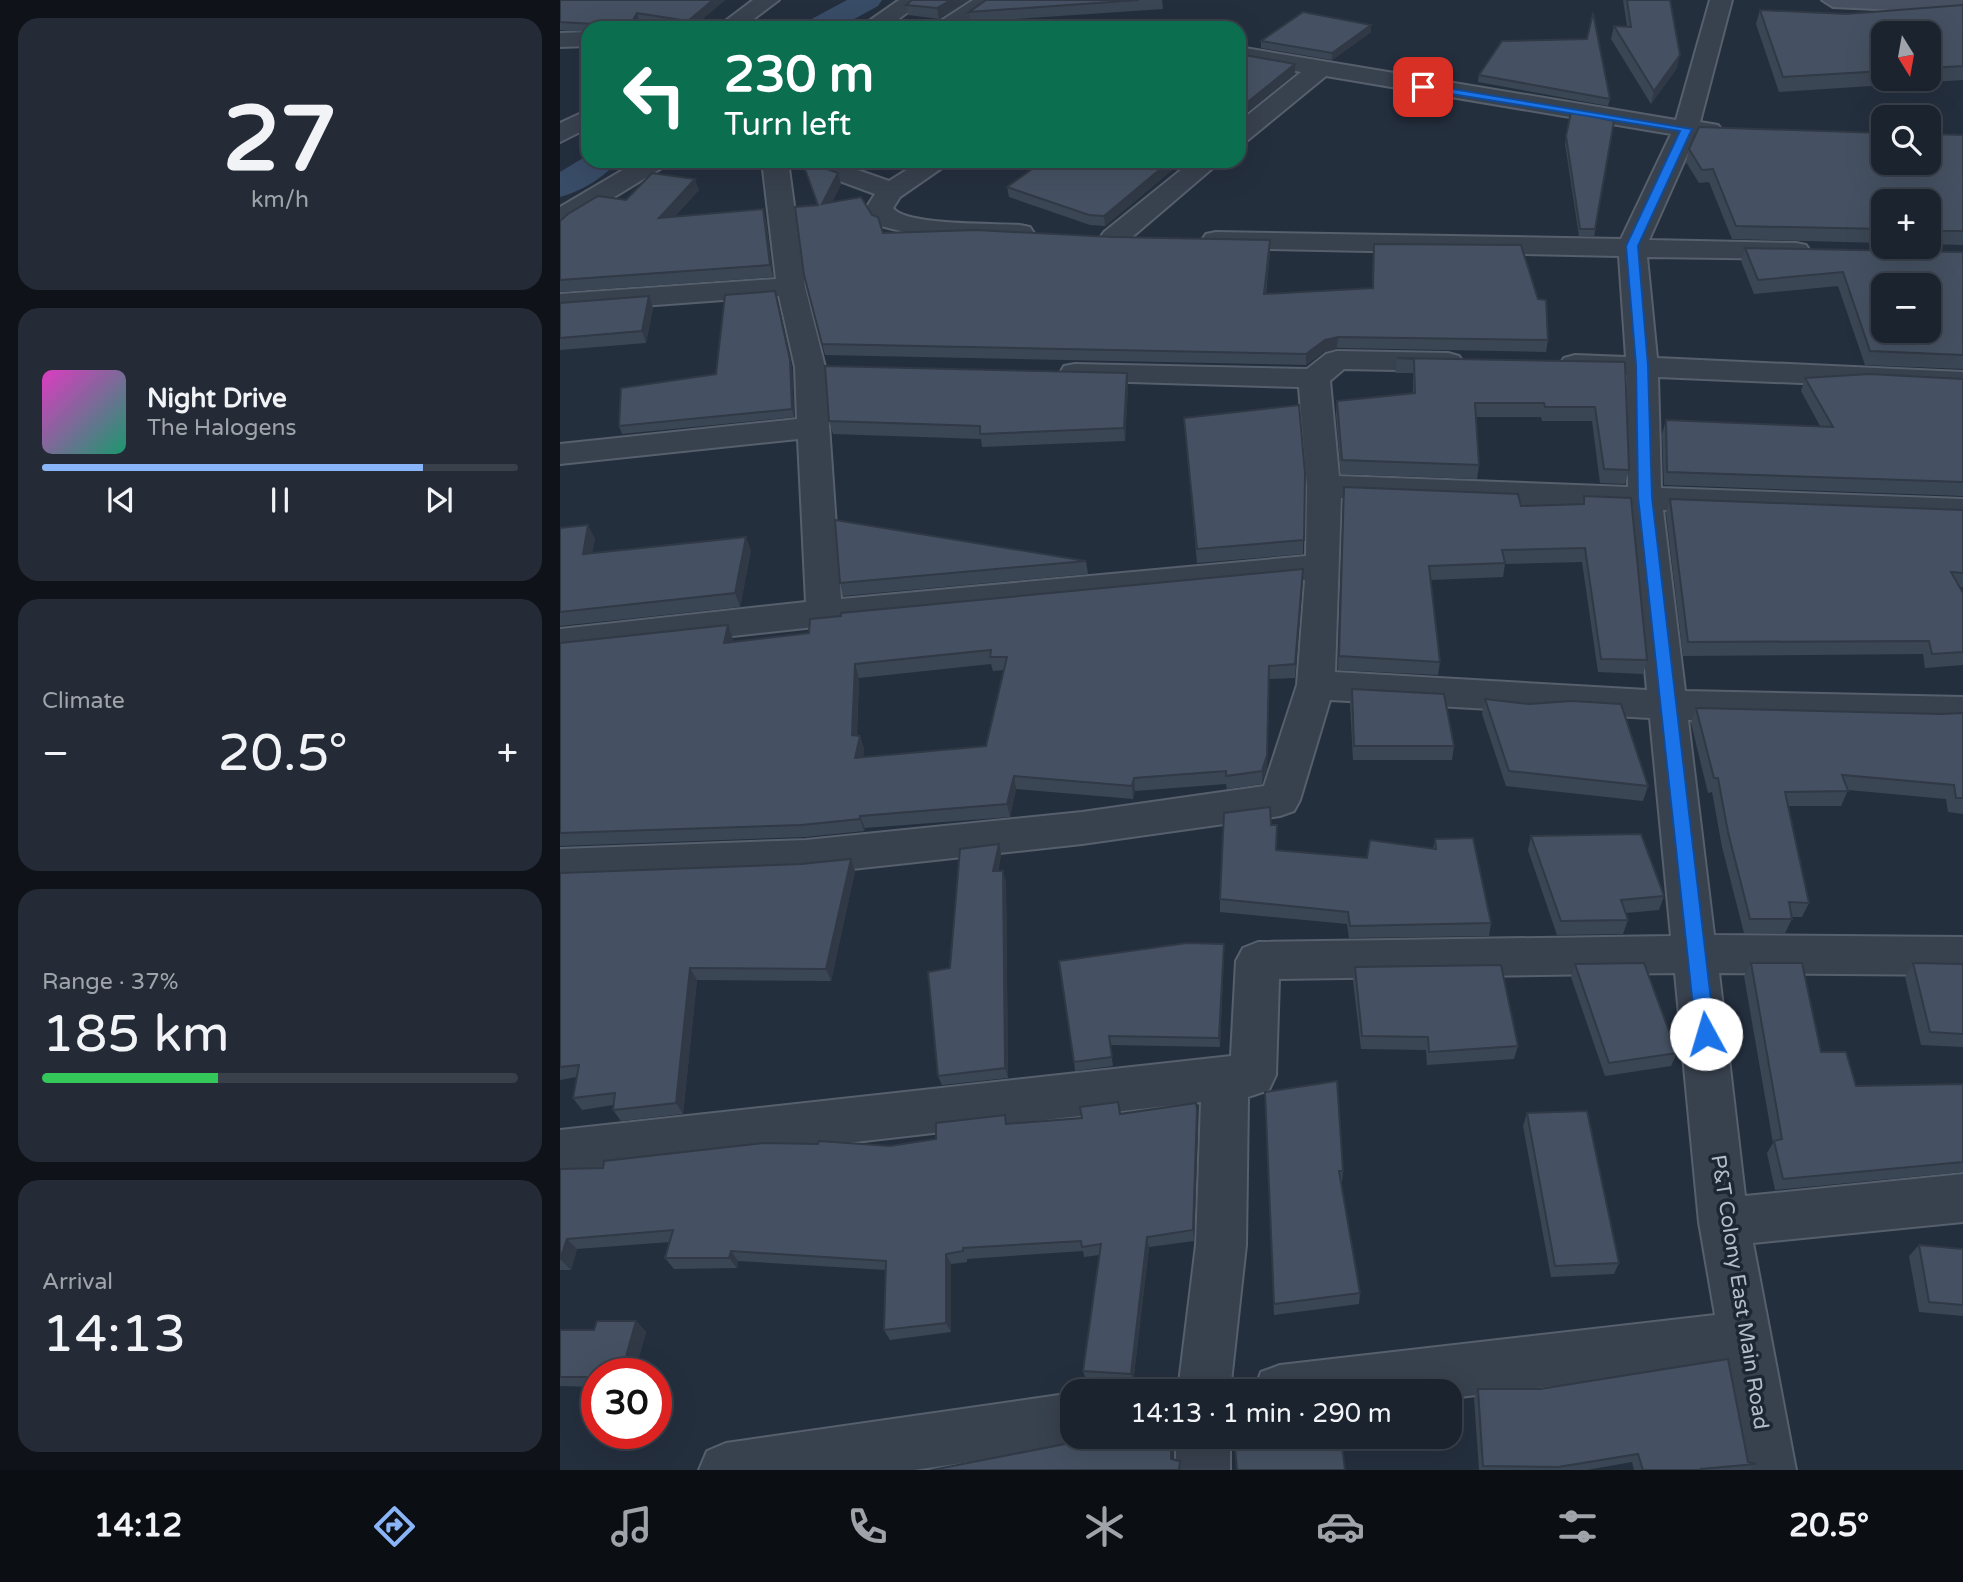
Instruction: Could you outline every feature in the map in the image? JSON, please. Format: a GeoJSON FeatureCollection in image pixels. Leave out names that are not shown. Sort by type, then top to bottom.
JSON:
{"type":"FeatureCollection","features":[{"type":"Feature","properties":{"kind":"street"},"geometry":{"type":"LineString","coordinates":[[737,21],[768,0]]}},
{"type":"Feature","properties":{"kind":"street"},"geometry":{"type":"LineString","coordinates":[[881,21],[914,0]]}},
{"type":"Feature","properties":{"kind":"street"},"geometry":{"type":"LineString","coordinates":[[953,21],[989,0]]}},
{"type":"Feature","properties":{"kind":"street","name":"P&T Colony East Main Road"},"geometry":{"type":"LineString","coordinates":[[1721,0],[1686,129],[1632,246],[1642,365],[1645,497],[1697,954],[1724,1222],[1769,1470]]}},
{"type":"Feature","properties":{"kind":"street"},"geometry":{"type":"LineString","coordinates":[[1833,0],[1963,6]]}},
{"type":"Feature","properties":{"kind":"street"},"geometry":{"type":"LineString","coordinates":[[560,40],[581,39]]}},
{"type":"Feature","properties":{"kind":"street"},"geometry":{"type":"LineString","coordinates":[[1246,55],[1318,70],[1686,129],[1739,131]]}},
{"type":"Feature","properties":{"kind":"street"},"geometry":{"type":"LineString","coordinates":[[1246,129],[1318,70]]}},
{"type":"Feature","properties":{"kind":"street"},"geometry":{"type":"LineString","coordinates":[[560,134],[581,121]]}},
{"type":"Feature","properties":{"kind":"street"},"geometry":{"type":"LineString","coordinates":[[560,218],[644,168]]}},
{"type":"Feature","properties":{"kind":"street"},"geometry":{"type":"LineString","coordinates":[[776,168],[792,287],[824,367],[814,427],[824,613]]}},
{"type":"Feature","properties":{"kind":"street"},"geometry":{"type":"LineString","coordinates":[[827,168],[891,191]]}},
{"type":"Feature","properties":{"kind":"street"},"geometry":{"type":"LineString","coordinates":[[928,168],[891,191],[879,208],[887,219],[916,227],[1048,234]]}},
{"type":"Feature","properties":{"kind":"street"},"geometry":{"type":"LineString","coordinates":[[1156,239],[1101,237],[1198,168]]}},
{"type":"Feature","properties":{"kind":"street"},"geometry":{"type":"LineString","coordinates":[[1184,239],[1825,251]]}},
{"type":"Feature","properties":{"kind":"street"},"geometry":{"type":"LineString","coordinates":[[560,303],[792,287]]}},
{"type":"Feature","properties":{"kind":"street"},"geometry":{"type":"LineString","coordinates":[[1042,372],[1314,378],[1337,360],[1475,363]]}},
{"type":"Feature","properties":{"kind":"street"},"geometry":{"type":"LineString","coordinates":[[1545,364],[1642,365],[1963,381]]}},
{"type":"Feature","properties":{"kind":"street"},"geometry":{"type":"LineString","coordinates":[[560,866],[806,857],[1082,828],[1280,800],[1316,685],[1324,487],[1314,378]]}},
{"type":"Feature","properties":{"kind":"street"},"geometry":{"type":"LineString","coordinates":[[560,454],[814,427]]}},
{"type":"Feature","properties":{"kind":"street"},"geometry":{"type":"LineString","coordinates":[[1324,487],[1963,510]]}},
{"type":"Feature","properties":{"kind":"street"},"geometry":{"type":"LineString","coordinates":[[560,642],[824,613],[1322,566]]}},
{"type":"Feature","properties":{"kind":"street"},"geometry":{"type":"LineString","coordinates":[[1316,685],[1667,705],[1963,711]]}},
{"type":"Feature","properties":{"kind":"street"},"geometry":{"type":"LineString","coordinates":[[560,1153],[1253,1075],[1258,961],[1697,954],[1963,956]]}},
{"type":"Feature","properties":{"kind":"street"},"geometry":{"type":"LineString","coordinates":[[1205,1379],[1221,1245],[1225,1077]]}},
{"type":"Feature","properties":{"kind":"street"},"geometry":{"type":"LineString","coordinates":[[1724,1222],[1963,1198]]}},
{"type":"Feature","properties":{"kind":"street"},"geometry":{"type":"LineString","coordinates":[[1385,1379],[1745,1338]]}},
{"type":"Feature","properties":{"kind":"street"},"geometry":{"type":"LineString","coordinates":[[726,1470],[1060,1422]]}},
{"type":"Feature","properties":{"kind":"street"},"geometry":{"type":"LineString","coordinates":[[1203,1449],[1203,1470]]}},
{"type":"Feature","properties":{"kind":"building"},"geometry":{"type":"Polygon","coordinates":[[[560,0],[713,0],[688,21],[637,13],[633,20],[560,22],[560,0]]]}},
{"type":"Feature","properties":{"kind":"building"},"geometry":{"type":"Polygon","coordinates":[[[912,0],[951,0],[937,8],[906,5],[912,0]]]}},
{"type":"Feature","properties":{"kind":"building"},"geometry":{"type":"Polygon","coordinates":[[[986,0],[1139,0],[969,12],[986,0]]]}},
{"type":"Feature","properties":{"kind":"building"},"geometry":{"type":"Polygon","coordinates":[[[1627,0],[1670,0],[1680,55],[1654,91],[1614,26],[1631,27],[1627,0]]]}},
{"type":"Feature","properties":{"kind":"building"},"geometry":{"type":"Polygon","coordinates":[[[1963,5],[1963,66],[1941,67],[1941,21],[1871,21],[1871,72],[1783,77],[1760,10],[1846,14],[1963,5]]]}},
{"type":"Feature","properties":{"kind":"building"},"geometry":{"type":"Polygon","coordinates":[[[1303,12],[1371,25],[1332,53],[1261,41],[1303,12]]]}},
{"type":"Feature","properties":{"kind":"building"},"geometry":{"type":"Polygon","coordinates":[[[1593,13],[1610,99],[1479,75],[1502,41],[1587,39],[1593,13]]]}},
{"type":"Feature","properties":{"kind":"building"},"geometry":{"type":"Polygon","coordinates":[[[1246,55],[1295,64],[1246,103],[1246,55]]]}},
{"type":"Feature","properties":{"kind":"building"},"geometry":{"type":"Polygon","coordinates":[[[1571,112],[1614,121],[1595,229],[1580,229],[1566,136],[1571,112]]]}},
{"type":"Feature","properties":{"kind":"building"},"geometry":{"type":"Polygon","coordinates":[[[1699,127],[1871,133],[1871,175],[1941,175],[1941,134],[1963,135],[1963,231],[1941,231],[1941,189],[1871,189],[1871,229],[1736,226],[1713,169],[1702,170],[1689,149],[1699,127]]]}},
{"type":"Feature","properties":{"kind":"building"},"geometry":{"type":"Polygon","coordinates":[[[805,168],[824,168],[838,173],[822,204],[861,197],[872,215],[878,217],[883,233],[976,230],[1113,237],[1270,240],[1264,294],[1373,288],[1374,244],[1521,245],[1538,299],[1546,300],[1548,340],[1338,337],[1325,340],[1306,354],[822,344],[804,275],[795,207],[818,205],[805,168]]]}},
{"type":"Feature","properties":{"kind":"building"},"geometry":{"type":"Polygon","coordinates":[[[1033,168],[1162,168],[1104,216],[1089,215],[1007,187],[1033,168]]]}},
{"type":"Feature","properties":{"kind":"building"},"geometry":{"type":"Polygon","coordinates":[[[652,173],[695,179],[659,218],[763,209],[770,265],[560,280],[560,221],[598,196],[626,200],[652,173]]]}},
{"type":"Feature","properties":{"kind":"building"},"geometry":{"type":"Polygon","coordinates":[[[1745,248],[1871,250],[1871,259],[1941,259],[1941,252],[1963,252],[1963,355],[1870,351],[1843,272],[1758,280],[1745,248]]]}},
{"type":"Feature","properties":{"kind":"building"},"geometry":{"type":"Polygon","coordinates":[[[775,291],[790,360],[792,409],[619,426],[621,388],[716,374],[725,295],[775,291]]]}},
{"type":"Feature","properties":{"kind":"building"},"geometry":{"type":"Polygon","coordinates":[[[649,296],[642,331],[560,338],[560,303],[649,296]]]}},
{"type":"Feature","properties":{"kind":"building"},"geometry":{"type":"Polygon","coordinates":[[[1397,358],[1625,362],[1629,470],[1604,469],[1595,407],[1545,407],[1544,403],[1475,403],[1479,465],[1342,460],[1337,401],[1415,393],[1414,359],[1397,358]]]}},
{"type":"Feature","properties":{"kind":"building"},"geometry":{"type":"Polygon","coordinates":[[[825,366],[1127,373],[1124,428],[980,434],[980,426],[829,421],[825,366]]]}},
{"type":"Feature","properties":{"kind":"building"},"geometry":{"type":"Polygon","coordinates":[[[1869,374],[1963,379],[1963,482],[1667,472],[1666,420],[1833,427],[1805,378],[1869,374]]]}},
{"type":"Feature","properties":{"kind":"building"},"geometry":{"type":"Polygon","coordinates":[[[1299,405],[1305,473],[1304,540],[1197,549],[1184,418],[1299,405]]]}},
{"type":"Feature","properties":{"kind":"building"},"geometry":{"type":"Polygon","coordinates":[[[1344,487],[1518,494],[1521,506],[1584,504],[1584,496],[1631,498],[1647,660],[1601,659],[1585,548],[1502,550],[1505,563],[1429,566],[1440,662],[1339,656],[1344,487]]]}},
{"type":"Feature","properties":{"kind":"building"},"geometry":{"type":"Polygon","coordinates":[[[1670,499],[1963,510],[1963,573],[1951,572],[1963,593],[1963,652],[1932,654],[1929,641],[1688,642],[1670,499]]]}},
{"type":"Feature","properties":{"kind":"building"},"geometry":{"type":"Polygon","coordinates":[[[835,520],[1086,561],[840,583],[835,520]]]}},
{"type":"Feature","properties":{"kind":"building"},"geometry":{"type":"Polygon","coordinates":[[[588,525],[583,554],[746,537],[735,593],[560,612],[560,528],[588,525]]]}},
{"type":"Feature","properties":{"kind":"building"},"geometry":{"type":"Polygon","coordinates":[[[1303,569],[1295,664],[1269,666],[1267,755],[1262,771],[1226,776],[1226,771],[1134,778],[1132,786],[1014,776],[1007,804],[860,816],[860,819],[801,825],[560,833],[560,643],[728,625],[724,643],[809,633],[810,619],[841,616],[841,613],[1303,569]],[[991,650],[855,664],[852,735],[860,736],[855,758],[986,746],[1007,657],[990,657],[991,650]]]}},
{"type":"Feature","properties":{"kind":"building"},"geometry":{"type":"Polygon","coordinates":[[[1352,689],[1444,694],[1454,746],[1354,746],[1352,689]]]}},
{"type":"Feature","properties":{"kind":"building"},"geometry":{"type":"Polygon","coordinates":[[[1485,699],[1529,704],[1572,701],[1621,704],[1648,786],[1509,771],[1485,699]]]}},
{"type":"Feature","properties":{"kind":"building"},"geometry":{"type":"Polygon","coordinates":[[[1696,708],[1963,713],[1963,798],[1956,798],[1954,785],[1842,775],[1848,791],[1785,792],[1809,903],[1789,902],[1792,919],[1750,919],[1728,832],[1718,778],[1714,778],[1696,708]]]}},
{"type":"Feature","properties":{"kind":"building"},"geometry":{"type":"Polygon","coordinates":[[[1270,807],[1271,825],[1277,825],[1276,850],[1367,858],[1370,840],[1436,849],[1435,839],[1473,838],[1491,923],[1350,926],[1348,912],[1220,899],[1224,813],[1270,807]]]}},
{"type":"Feature","properties":{"kind":"building"},"geometry":{"type":"Polygon","coordinates":[[[1641,834],[1664,896],[1621,900],[1628,920],[1561,921],[1531,836],[1641,834]]]}},
{"type":"Feature","properties":{"kind":"building"},"geometry":{"type":"Polygon","coordinates":[[[999,844],[993,871],[1003,871],[1005,1068],[938,1076],[928,972],[950,968],[960,849],[999,844]]]}},
{"type":"Feature","properties":{"kind":"building"},"geometry":{"type":"Polygon","coordinates":[[[851,859],[826,969],[690,968],[676,1103],[613,1110],[615,1093],[573,1098],[579,1065],[560,1067],[560,873],[801,864],[851,859]]]}},
{"type":"Feature","properties":{"kind":"building"},"geometry":{"type":"Polygon","coordinates":[[[1187,943],[1224,944],[1219,1038],[1109,1036],[1112,1057],[1074,1062],[1059,961],[1187,943]]]}},
{"type":"Feature","properties":{"kind":"building"},"geometry":{"type":"Polygon","coordinates":[[[1644,963],[1677,1053],[1609,1063],[1575,964],[1644,963]]]}},
{"type":"Feature","properties":{"kind":"building"},"geometry":{"type":"Polygon","coordinates":[[[1751,963],[1802,963],[1821,1052],[1846,1052],[1856,1086],[1963,1084],[1963,1162],[1783,1179],[1774,1141],[1782,1139],[1751,963]]]}},
{"type":"Feature","properties":{"kind":"building"},"geometry":{"type":"Polygon","coordinates":[[[1913,963],[1963,964],[1963,1034],[1930,1032],[1913,963]]]}},
{"type":"Feature","properties":{"kind":"building"},"geometry":{"type":"Polygon","coordinates":[[[1501,965],[1518,1046],[1429,1052],[1428,1037],[1362,1036],[1355,967],[1501,965]]]}},
{"type":"Feature","properties":{"kind":"building"},"geometry":{"type":"Polygon","coordinates":[[[1337,1081],[1343,1171],[1339,1171],[1360,1293],[1274,1304],[1265,1092],[1337,1081]]]}},
{"type":"Feature","properties":{"kind":"building"},"geometry":{"type":"Polygon","coordinates":[[[1118,1102],[1120,1114],[1196,1103],[1197,1110],[1193,1230],[1147,1237],[1131,1374],[1083,1371],[1101,1244],[1082,1247],[1081,1241],[963,1248],[963,1251],[946,1254],[946,1323],[884,1330],[886,1261],[731,1251],[729,1258],[665,1258],[673,1230],[567,1239],[560,1260],[560,1169],[603,1168],[604,1161],[765,1143],[818,1144],[819,1141],[890,1146],[936,1139],[936,1123],[1005,1115],[1006,1124],[1082,1118],[1080,1107],[1118,1102]]]}},
{"type":"Feature","properties":{"kind":"building"},"geometry":{"type":"Polygon","coordinates":[[[1587,1111],[1619,1263],[1555,1266],[1527,1113],[1587,1111]]]}},
{"type":"Feature","properties":{"kind":"building"},"geometry":{"type":"Polygon","coordinates":[[[1919,1245],[1963,1249],[1963,1305],[1929,1302],[1919,1245]]]}},
{"type":"Feature","properties":{"kind":"building"},"geometry":{"type":"Polygon","coordinates":[[[597,1321],[636,1321],[626,1358],[581,1358],[581,1377],[560,1377],[560,1330],[594,1330],[597,1321]]]}},
{"type":"Feature","properties":{"kind":"building"},"geometry":{"type":"Polygon","coordinates":[[[1728,1359],[1748,1462],[1756,1464],[1701,1470],[1643,1470],[1638,1454],[1558,1467],[1483,1466],[1478,1389],[1540,1389],[1728,1359]]]}},
{"type":"Feature","properties":{"kind":"building"},"geometry":{"type":"Polygon","coordinates":[[[1060,1445],[1060,1449],[1171,1449],[1171,1459],[1180,1461],[1179,1470],[932,1470],[1060,1445]]]}},
{"type":"Feature","properties":{"kind":"building"},"geometry":{"type":"Polygon","coordinates":[[[1235,1449],[1342,1449],[1345,1470],[1237,1470],[1235,1449]]]}},
{"type":"Feature","properties":{"kind":"waterway"},"geometry":{"type":"LineString","coordinates":[[829,21],[868,0]]}},
{"type":"Feature","properties":{"kind":"waterway"},"geometry":{"type":"LineString","coordinates":[[560,187],[590,168]]}},
{"type":"Feature","properties":{"kind":"route"},"geometry":{"type":"LineString","coordinates":[[1423,87],[1686,129],[1632,246],[1642,365],[1645,497],[1706,1034]]}}]}
